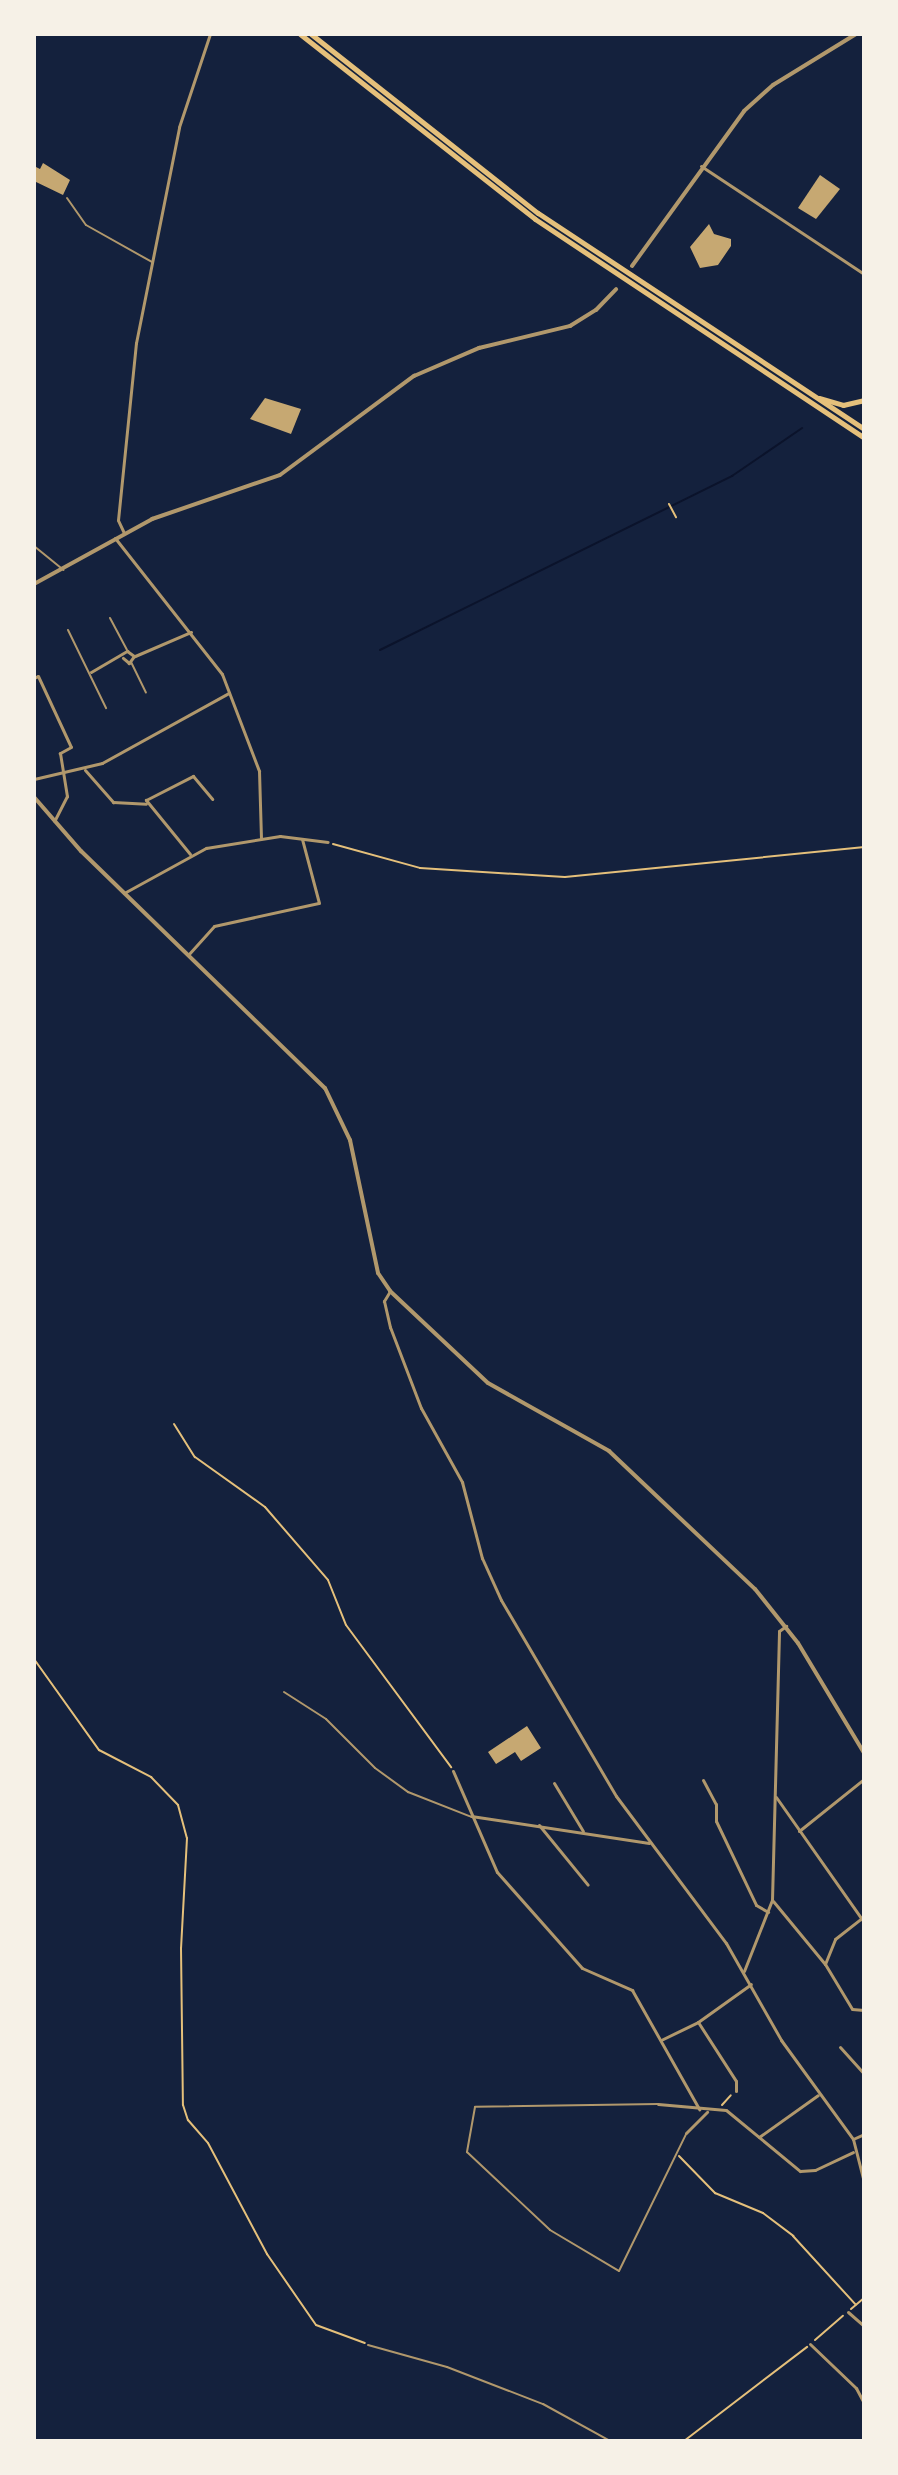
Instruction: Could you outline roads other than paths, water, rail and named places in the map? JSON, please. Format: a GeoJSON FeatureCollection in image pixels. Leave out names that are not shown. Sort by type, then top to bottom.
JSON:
{"type":"FeatureCollection","features":[{"type":"Feature","properties":{"kind":"highway"},"geometry":{"type":"LineString","coordinates":[[300,34],[506,194],[635,289],[864,438]]}},
{"type":"Feature","properties":{"kind":"highway"},"geometry":{"type":"LineString","coordinates":[[311,34],[506,194],[864,429]]}},
{"type":"Feature","properties":{"kind":"highway"},"geometry":{"type":"LineString","coordinates":[[810,395],[843,405],[864,400]]}},
{"type":"Feature","properties":{"kind":"street"},"geometry":{"type":"LineString","coordinates":[[124,533],[118,520],[133,373],[179,127],[210,34]]}},
{"type":"Feature","properties":{"kind":"street"},"geometry":{"type":"LineString","coordinates":[[632,266],[701,166],[757,98],[856,34]]}},
{"type":"Feature","properties":{"kind":"street"},"geometry":{"type":"LineString","coordinates":[[701,166],[864,274]]}},
{"type":"Feature","properties":{"kind":"street"},"geometry":{"type":"LineString","coordinates":[[34,584],[64,570],[124,533],[280,475],[335,440],[414,376],[479,348],[570,326],[596,310],[616,289]]}},
{"type":"Feature","properties":{"kind":"street"},"geometry":{"type":"LineString","coordinates":[[115,538],[191,632],[231,692],[259,771],[261,838]]}},
{"type":"Feature","properties":{"kind":"street"},"geometry":{"type":"LineString","coordinates":[[123,658],[131,662],[134,656],[191,632]]}},
{"type":"Feature","properties":{"kind":"street"},"geometry":{"type":"LineString","coordinates":[[91,672],[123,658],[127,651],[134,656]]}},
{"type":"Feature","properties":{"kind":"street"},"geometry":{"type":"LineString","coordinates":[[34,678],[38,676],[71,747],[60,753],[67,771],[67,796],[54,821]]}},
{"type":"Feature","properties":{"kind":"street"},"geometry":{"type":"LineString","coordinates":[[34,779],[85,770],[231,692]]}},
{"type":"Feature","properties":{"kind":"street"},"geometry":{"type":"LineString","coordinates":[[85,770],[113,802],[146,804],[190,854]]}},
{"type":"Feature","properties":{"kind":"street"},"geometry":{"type":"LineString","coordinates":[[146,804],[151,796],[193,776],[212,799]]}},
{"type":"Feature","properties":{"kind":"street"},"geometry":{"type":"LineString","coordinates":[[34,797],[124,893],[308,1069],[340,1115],[356,1162],[378,1273],[390,1291],[488,1383],[609,1451],[770,1605],[864,1753]]}},
{"type":"Feature","properties":{"kind":"street"},"geometry":{"type":"LineString","coordinates":[[124,893],[190,854],[261,838],[328,842]]}},
{"type":"Feature","properties":{"kind":"street"},"geometry":{"type":"LineString","coordinates":[[188,955],[214,926],[319,903],[302,839]]}},
{"type":"Feature","properties":{"kind":"street"},"geometry":{"type":"LineString","coordinates":[[390,1291],[384,1301],[390,1327],[421,1408],[462,1482],[488,1574],[571,1724],[649,1843],[744,1971],[819,2095],[853,2139],[853,2152],[864,2182]]}},
{"type":"Feature","properties":{"kind":"street"},"geometry":{"type":"LineString","coordinates":[[744,1971],[772,1900],[779,1631],[786,1626]]}},
{"type":"Feature","properties":{"kind":"street"},"geometry":{"type":"LineString","coordinates":[[453,1771],[470,1799],[470,1816],[497,1872],[582,1968],[632,1990],[699,2109]]}},
{"type":"Feature","properties":{"kind":"street"},"geometry":{"type":"LineString","coordinates":[[799,1831],[864,1779]]}},
{"type":"Feature","properties":{"kind":"street"},"geometry":{"type":"LineString","coordinates":[[703,1780],[716,1804],[716,1821],[756,1905],[768,1912]]}},
{"type":"Feature","properties":{"kind":"street"},"geometry":{"type":"LineString","coordinates":[[554,1783],[583,1831]]}},
{"type":"Feature","properties":{"kind":"street"},"geometry":{"type":"LineString","coordinates":[[776,1797],[863,1920],[835,1939],[825,1964]]}},
{"type":"Feature","properties":{"kind":"street"},"geometry":{"type":"LineString","coordinates":[[470,1816],[649,1843]]}},
{"type":"Feature","properties":{"kind":"street"},"geometry":{"type":"LineString","coordinates":[[539,1825],[588,1885]]}},
{"type":"Feature","properties":{"kind":"street"},"geometry":{"type":"LineString","coordinates":[[772,1900],[825,1964],[852,2009],[864,2010]]}},
{"type":"Feature","properties":{"kind":"street"},"geometry":{"type":"LineString","coordinates":[[661,2040],[698,2022],[751,1984]]}},
{"type":"Feature","properties":{"kind":"street"},"geometry":{"type":"LineString","coordinates":[[698,2022],[736,2081],[736,2091]]}},
{"type":"Feature","properties":{"kind":"street"},"geometry":{"type":"LineString","coordinates":[[840,2047],[864,2074]]}},
{"type":"Feature","properties":{"kind":"street"},"geometry":{"type":"LineString","coordinates":[[759,2137],[819,2095]]}},
{"type":"Feature","properties":{"kind":"street"},"geometry":{"type":"LineString","coordinates":[[658,2104],[707,2112],[720,2110],[806,2172],[853,2152]]}},
{"type":"Feature","properties":{"kind":"street"},"geometry":{"type":"LineString","coordinates":[[686,2133],[707,2112]]}},
{"type":"Feature","properties":{"kind":"street"},"geometry":{"type":"LineString","coordinates":[[853,2139],[864,2134]]}},
{"type":"Feature","properties":{"kind":"street"},"geometry":{"type":"LineString","coordinates":[[848,2312],[864,2326]]}},
{"type":"Feature","properties":{"kind":"street"},"geometry":{"type":"LineString","coordinates":[[810,2344],[856,2388],[864,2403]]}},
{"type":"Feature","properties":{"kind":"lane"},"geometry":{"type":"LineString","coordinates":[[67,198],[86,225],[153,262]]}},
{"type":"Feature","properties":{"kind":"lane"},"geometry":{"type":"LineString","coordinates":[[34,546],[64,570]]}},
{"type":"Feature","properties":{"kind":"lane"},"geometry":{"type":"LineString","coordinates":[[110,618],[127,651]]}},
{"type":"Feature","properties":{"kind":"lane"},"geometry":{"type":"LineString","coordinates":[[68,630],[106,708]]}},
{"type":"Feature","properties":{"kind":"lane"},"geometry":{"type":"LineString","coordinates":[[131,662],[146,693]]}},
{"type":"Feature","properties":{"kind":"lane"},"geometry":{"type":"LineString","coordinates":[[284,1692],[326,1719],[408,1792],[470,1816]]}},
{"type":"Feature","properties":{"kind":"lane"},"geometry":{"type":"LineString","coordinates":[[658,2104],[475,2107],[467,2152],[550,2230],[619,2271],[686,2133]]}},
{"type":"Feature","properties":{"kind":"lane"},"geometry":{"type":"LineString","coordinates":[[368,2345],[447,2367],[543,2404],[610,2441]]}},
{"type":"Feature","properties":{"kind":"waterway"},"geometry":{"type":"LineString","coordinates":[[380,650],[732,476],[802,428]]}}]}
